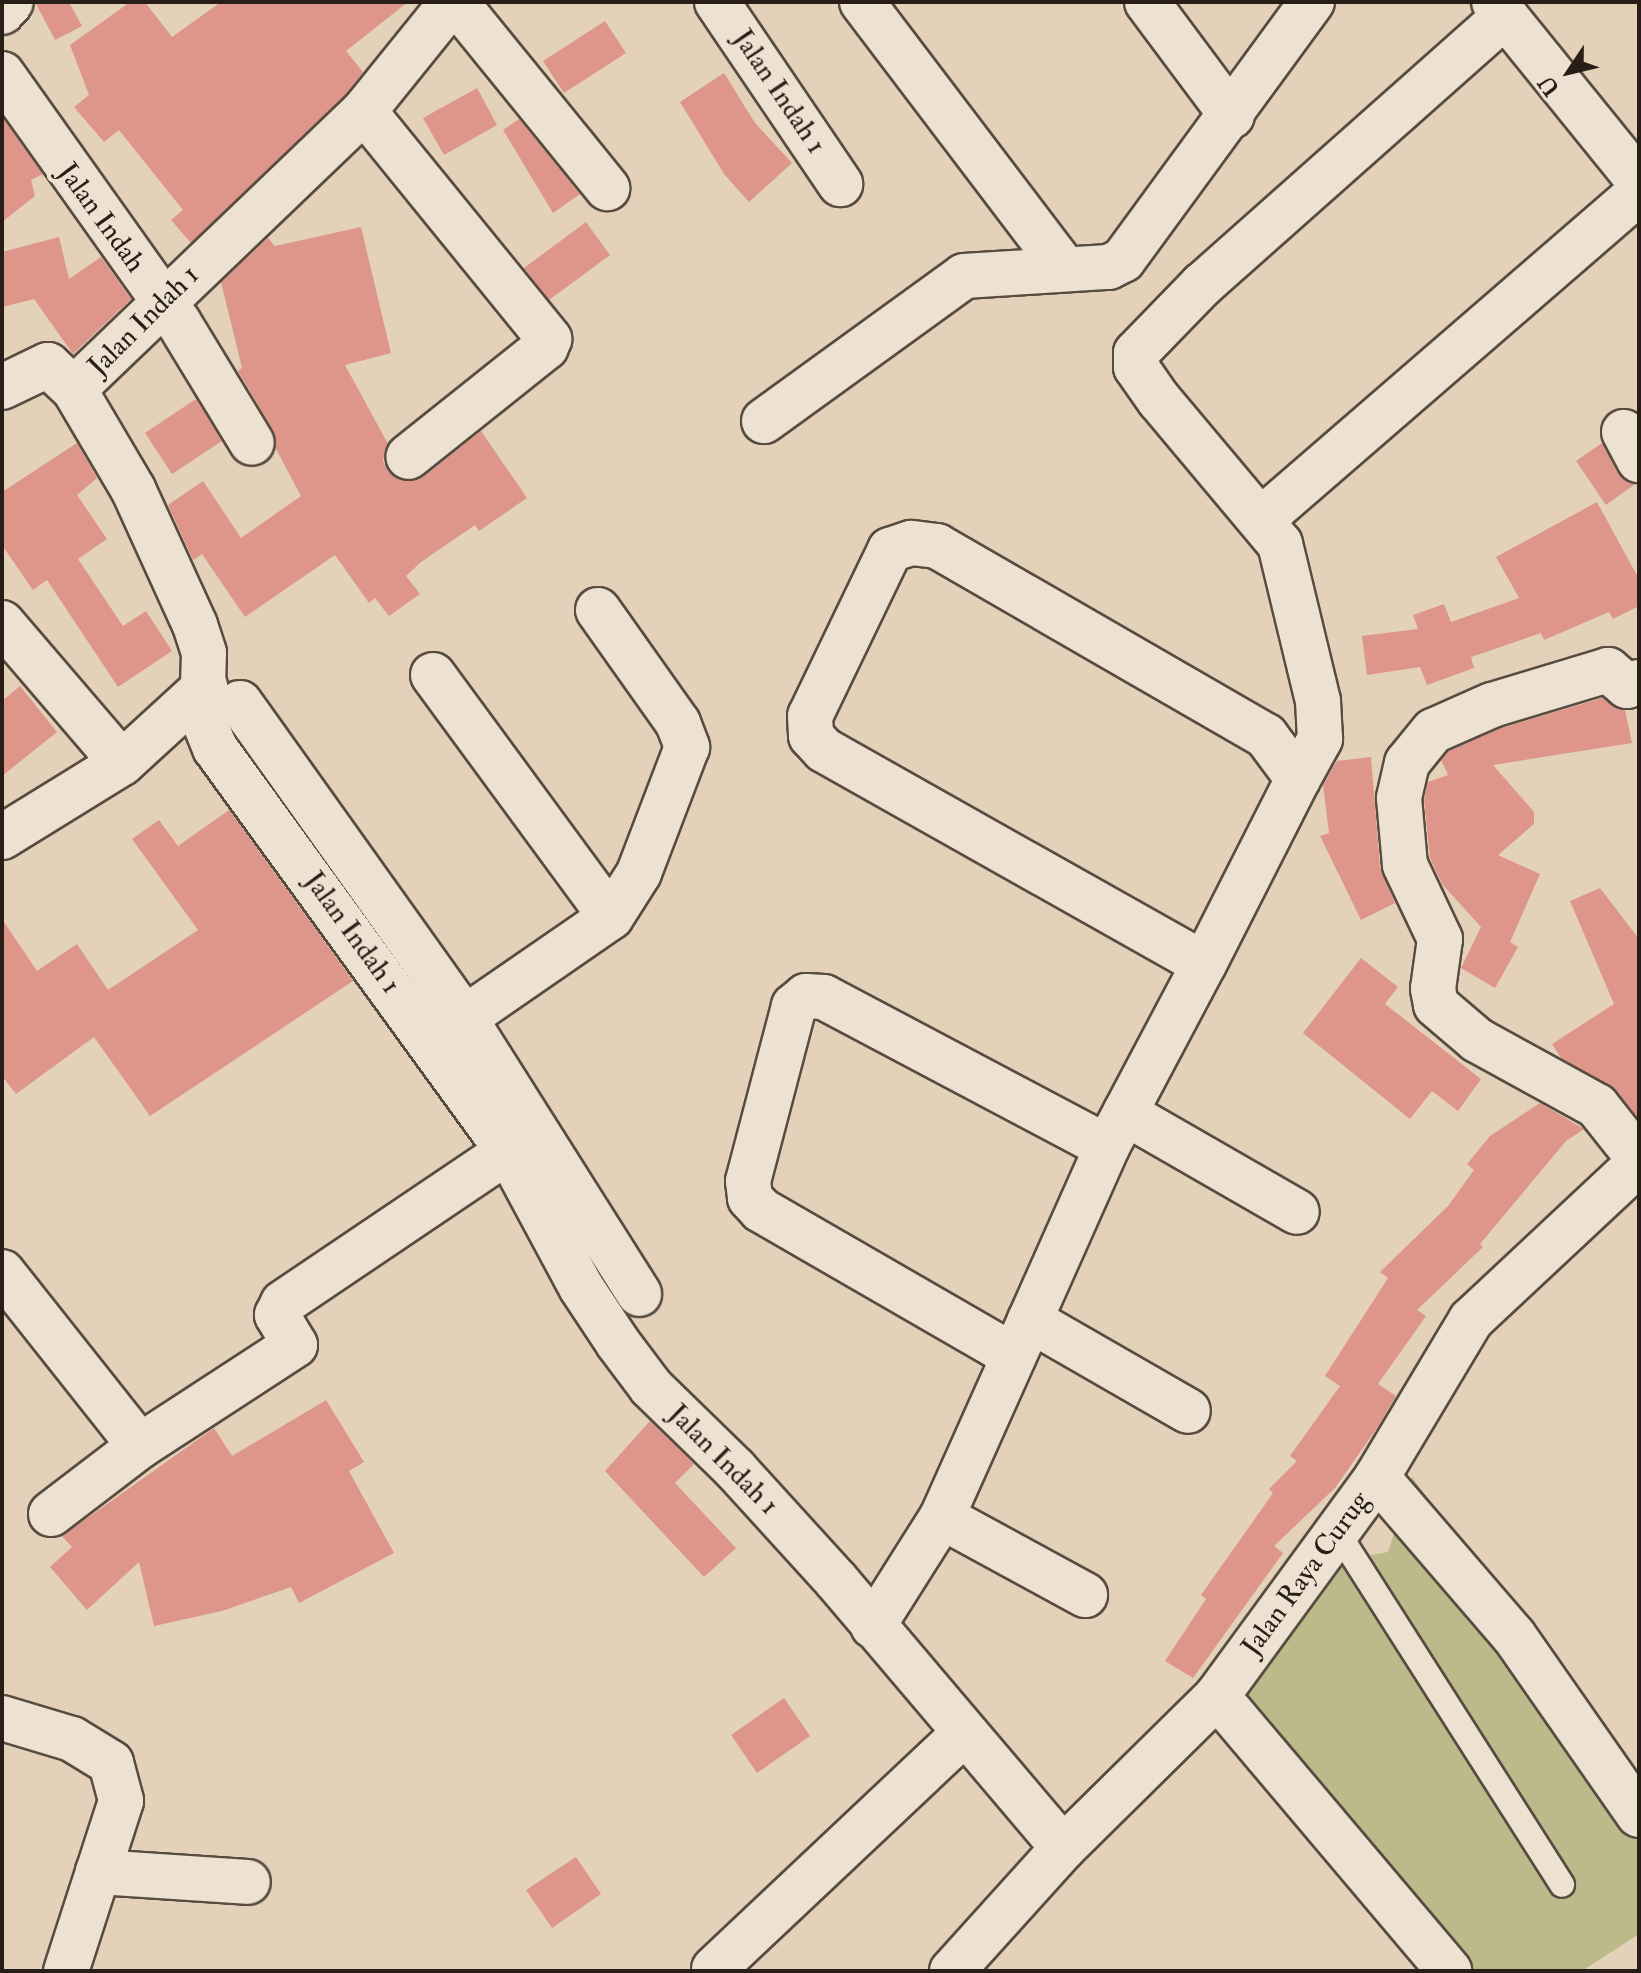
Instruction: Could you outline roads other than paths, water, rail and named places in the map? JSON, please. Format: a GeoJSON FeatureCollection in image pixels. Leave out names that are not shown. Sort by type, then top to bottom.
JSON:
{"type":"FeatureCollection","features":[{"type":"Feature","properties":{"kind":"street"},"geometry":{"type":"LineString","coordinates":[[2,12],[11,2]]}},
{"type":"Feature","properties":{"kind":"street"},"geometry":{"type":"LineString","coordinates":[[454,2],[607,188]]}},
{"type":"Feature","properties":{"kind":"street","name":"Jalan Indah 1"},"geometry":{"type":"LineString","coordinates":[[454,2],[364,111],[74,389],[133,489],[195,625],[222,695],[202,716],[215,748],[449,1030],[508,1151],[581,1287],[618,1343],[651,1387],[735,1469],[1063,1848]]}},
{"type":"Feature","properties":{"kind":"street","name":"Jalan Indah 1"},"geometry":{"type":"LineString","coordinates":[[717,2],[840,184]]}},
{"type":"Feature","properties":{"kind":"street"},"geometry":{"type":"LineString","coordinates":[[862,2],[1064,268]]}},
{"type":"Feature","properties":{"kind":"street"},"geometry":{"type":"LineString","coordinates":[[1147,2],[1232,116]]}},
{"type":"Feature","properties":{"kind":"street"},"geometry":{"type":"LineString","coordinates":[[764,421],[964,276],[1109,267],[1123,260],[1232,116],[1312,2]]}},
{"type":"Feature","properties":{"kind":"street"},"geometry":{"type":"LineString","coordinates":[[873,1626],[942,1517],[1116,1130],[1320,739],[1318,701],[1280,544],[1159,400],[1136,367],[1136,353],[1202,285],[1500,9],[1639,181]]}},
{"type":"Feature","properties":{"kind":"street","name":"Jalan Indah"},"geometry":{"type":"LineString","coordinates":[[7,94],[163,302],[252,443]]}},
{"type":"Feature","properties":{"kind":"street"},"geometry":{"type":"LineString","coordinates":[[364,111],[549,339],[546,347],[408,457]]}},
{"type":"Feature","properties":{"kind":"street"},"geometry":{"type":"LineString","coordinates":[[1262,519],[1639,192]]}},
{"type":"Feature","properties":{"kind":"street"},"geometry":{"type":"LineString","coordinates":[[2,387],[48,365],[74,389]]}},
{"type":"Feature","properties":{"kind":"street"},"geometry":{"type":"LineString","coordinates":[[1204,964],[824,750],[811,736],[810,716],[890,550],[911,543],[937,546],[1266,736],[1298,779]]}},
{"type":"Feature","properties":{"kind":"street"},"geometry":{"type":"LineString","coordinates":[[598,610],[678,723],[687,747],[639,873],[611,917],[449,1030],[639,1294]]}},
{"type":"Feature","properties":{"kind":"street"},"geometry":{"type":"LineString","coordinates":[[2,623],[122,763]]}},
{"type":"Feature","properties":{"kind":"street"},"geometry":{"type":"LineString","coordinates":[[1639,682],[1627,686],[1608,670],[1492,705],[1433,731],[1407,763],[1399,798],[1405,865],[1440,939],[1436,1005],[1477,1040],[1597,1106],[1639,1161]]}},
{"type":"Feature","properties":{"kind":"street"},"geometry":{"type":"LineString","coordinates":[[433,675],[611,917]]}},
{"type":"Feature","properties":{"kind":"street"},"geometry":{"type":"LineString","coordinates":[[2,837],[122,763],[222,695]]}},
{"type":"Feature","properties":{"kind":"street"},"geometry":{"type":"LineString","coordinates":[[1266,736],[1318,701]]}},
{"type":"Feature","properties":{"kind":"street"},"geometry":{"type":"LineString","coordinates":[[1188,1411],[1022,1338],[761,1210],[750,1198],[748,1181],[794,1006],[806,996],[824,997],[1297,1212]]}},
{"type":"Feature","properties":{"kind":"street"},"geometry":{"type":"LineString","coordinates":[[51,1514],[140,1446],[295,1345],[277,1315],[283,1303],[508,1151]]}},
{"type":"Feature","properties":{"kind":"street","name":"Jalan Raya Curug"},"geometry":{"type":"LineString","coordinates":[[952,1971],[1063,1848],[1217,1696],[1377,1477],[1471,1320],[1639,1161]]}},
{"type":"Feature","properties":{"kind":"street"},"geometry":{"type":"LineString","coordinates":[[2,1272],[140,1446]]}},
{"type":"Feature","properties":{"kind":"street"},"geometry":{"type":"LineString","coordinates":[[1377,1477],[1514,1636],[1639,1815]]}},
{"type":"Feature","properties":{"kind":"street"},"geometry":{"type":"LineString","coordinates":[[942,1517],[1085,1595]]}},
{"type":"Feature","properties":{"kind":"street"},"geometry":{"type":"LineString","coordinates":[[1217,1696],[1449,1971]]}},
{"type":"Feature","properties":{"kind":"street"},"geometry":{"type":"LineString","coordinates":[[2,1718],[72,1739],[111,1763],[121,1801],[66,1971]]}},
{"type":"Feature","properties":{"kind":"street"},"geometry":{"type":"LineString","coordinates":[[714,1969],[963,1734]]}},
{"type":"Feature","properties":{"kind":"street"},"geometry":{"type":"LineString","coordinates":[[98,1872],[248,1882]]}},
{"type":"Feature","properties":{"kind":"lane"},"geometry":{"type":"LineString","coordinates":[[1338,1533],[1562,1885]]}}]}
